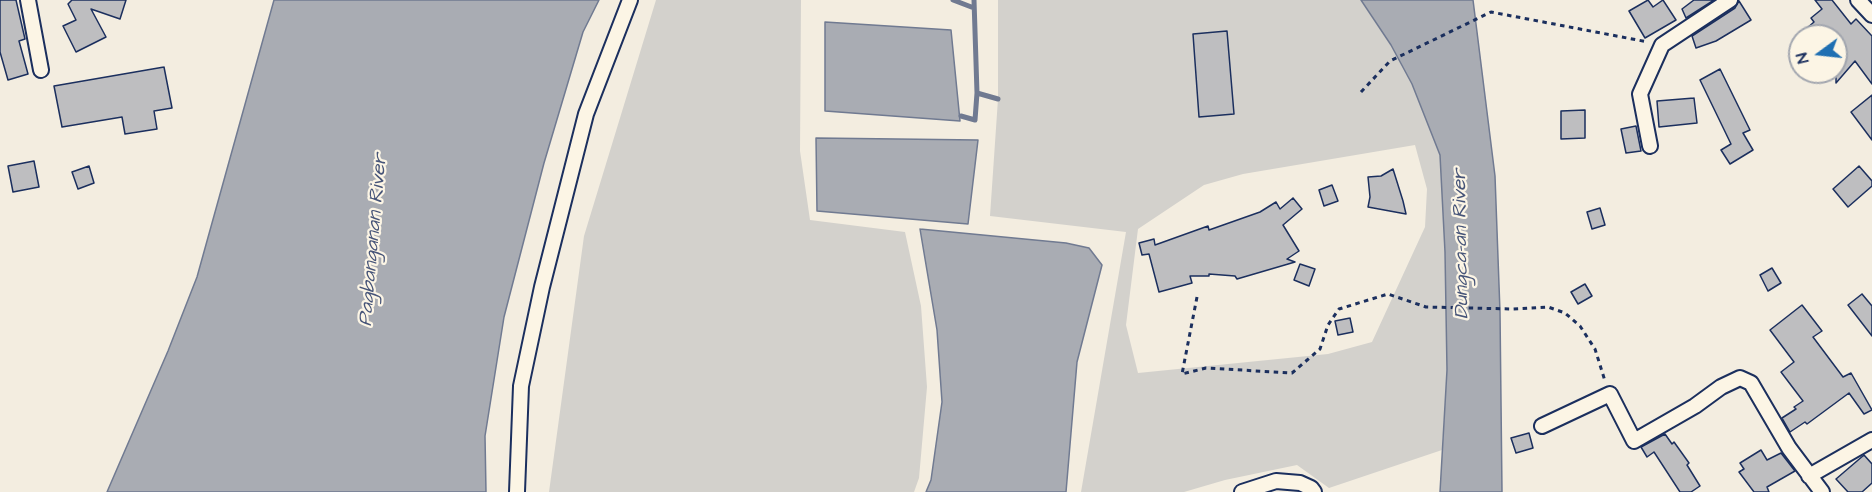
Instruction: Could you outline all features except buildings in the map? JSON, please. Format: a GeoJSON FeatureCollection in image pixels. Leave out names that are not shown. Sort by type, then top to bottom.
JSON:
{"type":"FeatureCollection","features":[{"type":"Feature","properties":{"kind":"street"},"geometry":{"type":"LineString","coordinates":[[28,0],[41,70]]}},
{"type":"Feature","properties":{"kind":"street"},"geometry":{"type":"LineString","coordinates":[[517,492],[521,386],[542,287],[586,114],[630,0]]}},
{"type":"Feature","properties":{"kind":"street"},"geometry":{"type":"LineString","coordinates":[[1650,146],[1640,94],[1662,45],[1730,0]]}},
{"type":"Feature","properties":{"kind":"street"},"geometry":{"type":"LineString","coordinates":[[1858,0],[1872,15]]}},
{"type":"Feature","properties":{"kind":"street"},"geometry":{"type":"LineString","coordinates":[[1542,426],[1610,394],[1634,441],[1695,406],[1721,387],[1740,378],[1750,383],[1790,448],[1822,492]]}},
{"type":"Feature","properties":{"kind":"street"},"geometry":{"type":"LineString","coordinates":[[1809,476],[1872,440]]}},
{"type":"Feature","properties":{"kind":"street"},"geometry":{"type":"LineString","coordinates":[[1242,492],[1276,481],[1300,483],[1314,492]]}},
{"type":"Feature","properties":{"kind":"path"},"geometry":{"type":"LineString","coordinates":[[1361,92],[1390,61],[1491,12],[1662,45]]}},
{"type":"Feature","properties":{"kind":"path"},"geometry":{"type":"LineString","coordinates":[[1197,297],[1182,374],[1206,368],[1292,373],[1320,349],[1328,325],[1339,309],[1388,294],[1426,307],[1512,309],[1548,307],[1565,313],[1580,326],[1595,349],[1610,394]]}},
{"type":"Feature","properties":{"kind":"shaded area"},"geometry":{"type":"Polygon","coordinates":[[[656,0],[801,0],[800,151],[810,220],[905,232],[921,306],[927,387],[919,478],[914,492],[549,492],[584,236],[656,0]]]}},
{"type":"Feature","properties":{"kind":"shaded area"},"geometry":{"type":"Polygon","coordinates":[[[998,0],[1361,0],[1391,45],[1412,84],[1440,155],[1445,252],[1447,370],[1442,450],[1329,488],[1297,465],[1225,480],[1184,492],[1081,492],[1126,232],[990,216],[998,99],[998,0]],[[1415,145],[1243,174],[1204,185],[1138,229],[1126,325],[1138,373],[1328,354],[1372,342],[1425,227],[1427,189],[1415,145]]]}},
{"type":"Feature","properties":{"kind":"water","name":"Pagbanganan River"},"geometry":{"type":"Polygon","coordinates":[[[274,0],[599,0],[583,32],[544,163],[504,317],[485,436],[486,492],[107,492],[168,351],[197,277],[274,0]]]}},
{"type":"Feature","properties":{"kind":"water","name":"Dungca-an River"},"geometry":{"type":"Polygon","coordinates":[[[1361,0],[1473,0],[1495,176],[1500,312],[1502,492],[1440,492],[1447,370],[1445,252],[1440,155],[1412,84],[1391,45],[1361,0]]]}},
{"type":"Feature","properties":{"kind":"water"},"geometry":{"type":"Polygon","coordinates":[[[825,22],[951,30],[960,121],[825,111],[825,22]]]}},
{"type":"Feature","properties":{"kind":"water"},"geometry":{"type":"Polygon","coordinates":[[[816,138],[978,140],[968,224],[817,211],[816,138]]]}},
{"type":"Feature","properties":{"kind":"water"},"geometry":{"type":"Polygon","coordinates":[[[920,229],[1066,243],[1089,248],[1102,265],[1077,362],[1066,492],[926,492],[931,480],[942,402],[937,330],[920,229]]]}},
{"type":"Feature","properties":{"kind":"waterway"},"geometry":{"type":"LineString","coordinates":[[953,0],[974,8]]}},
{"type":"Feature","properties":{"kind":"waterway"},"geometry":{"type":"LineString","coordinates":[[974,0],[977,93],[998,99]]}},
{"type":"Feature","properties":{"kind":"waterway"},"geometry":{"type":"LineString","coordinates":[[961,116],[975,120],[977,93]]}}]}
